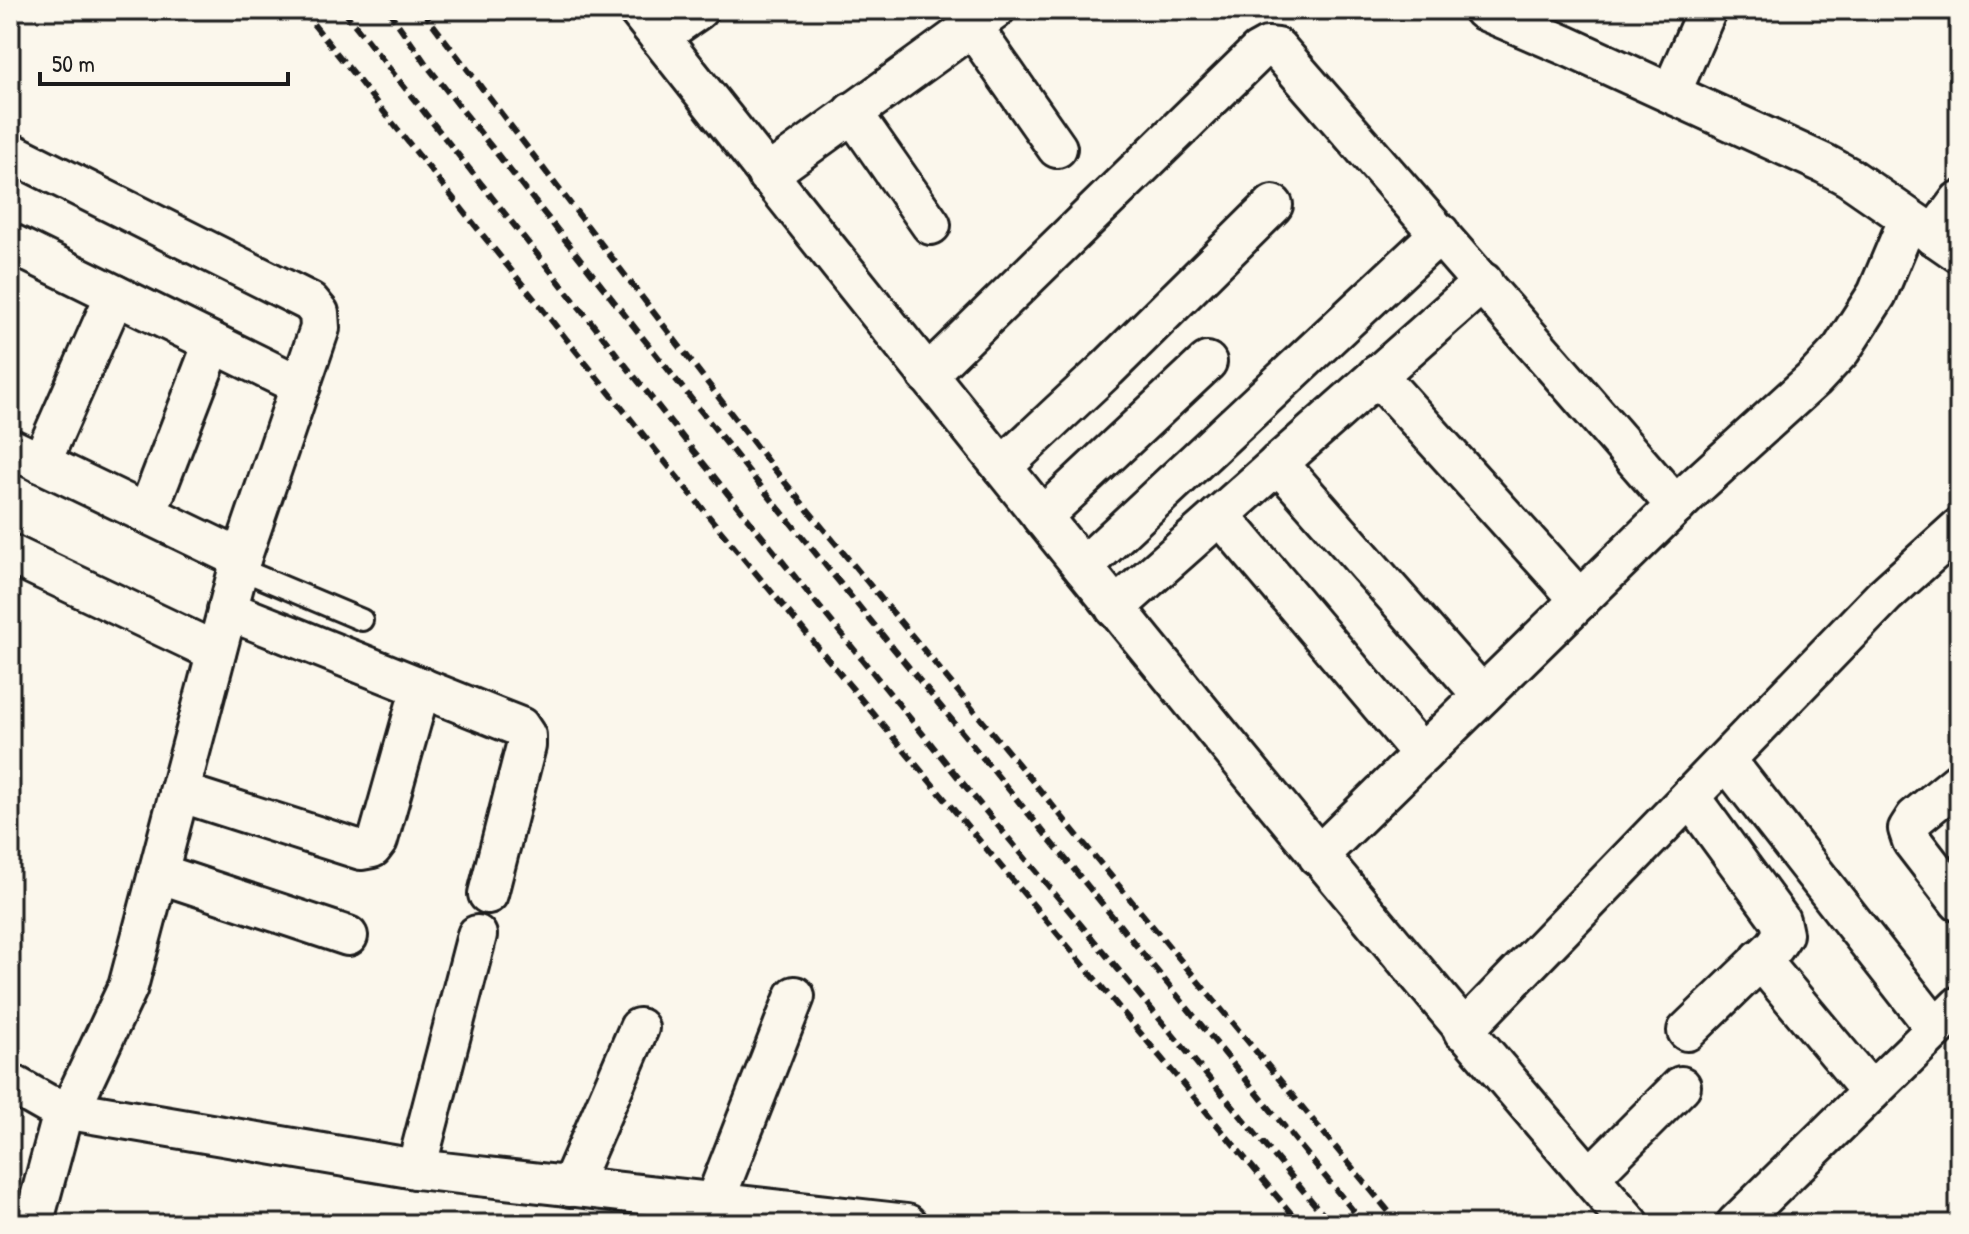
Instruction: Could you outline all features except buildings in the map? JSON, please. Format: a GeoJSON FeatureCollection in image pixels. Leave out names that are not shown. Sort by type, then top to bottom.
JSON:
{"type":"FeatureCollection","features":[{"type":"Feature","properties":{"kind":"street"},"geometry":{"type":"LineString","coordinates":[[698,10],[649,23],[767,175],[1115,608],[1463,1031],[1630,1224]]}},
{"type":"Feature","properties":{"kind":"street"},"geometry":{"type":"LineString","coordinates":[[1483,10],[1837,170],[1933,236]]}},
{"type":"Feature","properties":{"kind":"street"},"geometry":{"type":"LineString","coordinates":[[1671,93],[1707,10]]}},
{"type":"Feature","properties":{"kind":"street"},"geometry":{"type":"LineString","coordinates":[[767,175],[983,18],[1057,148]]}},
{"type":"Feature","properties":{"kind":"street"},"geometry":{"type":"LineString","coordinates":[[927,375],[1258,52],[1267,47],[1277,48],[1676,506]]}},
{"type":"Feature","properties":{"kind":"street"},"geometry":{"type":"LineString","coordinates":[[852,112],[931,225]]}},
{"type":"Feature","properties":{"kind":"street"},"geometry":{"type":"LineString","coordinates":[[10,152],[310,302],[319,313],[320,328],[240,564],[123,1000],[67,1110],[33,1224]]}},
{"type":"Feature","properties":{"kind":"street"},"geometry":{"type":"LineString","coordinates":[[1318,856],[1676,506],[1814,379],[1841,350],[1877,294],[1933,236],[1959,201]]}},
{"type":"Feature","properties":{"kind":"street"},"geometry":{"type":"LineString","coordinates":[[1002,467],[1107,369],[1273,205]]}},
{"type":"Feature","properties":{"kind":"street"},"geometry":{"type":"LineString","coordinates":[[1083,567],[1440,233]]}},
{"type":"Feature","properties":{"kind":"street"},"geometry":{"type":"LineString","coordinates":[[10,243],[301,386]]}},
{"type":"Feature","properties":{"kind":"street"},"geometry":{"type":"LineString","coordinates":[[1115,608],[1483,282]]}},
{"type":"Feature","properties":{"kind":"street"},"geometry":{"type":"LineString","coordinates":[[115,295],[26,455],[240,564]]}},
{"type":"Feature","properties":{"kind":"street"},"geometry":{"type":"LineString","coordinates":[[147,514],[213,343]]}},
{"type":"Feature","properties":{"kind":"street"},"geometry":{"type":"LineString","coordinates":[[1042,517],[1207,362]]}},
{"type":"Feature","properties":{"kind":"street"},"geometry":{"type":"LineString","coordinates":[[1377,375],[1580,600]]}},
{"type":"Feature","properties":{"kind":"street"},"geometry":{"type":"LineString","coordinates":[[1278,463],[1482,695]]}},
{"type":"Feature","properties":{"kind":"street"},"geometry":{"type":"LineString","coordinates":[[1220,515],[1422,754]]}},
{"type":"Feature","properties":{"kind":"street"},"geometry":{"type":"LineString","coordinates":[[1463,1031],[1885,595],[1959,528]]}},
{"type":"Feature","properties":{"kind":"street"},"geometry":{"type":"LineString","coordinates":[[10,554],[216,652]]}},
{"type":"Feature","properties":{"kind":"street"},"geometry":{"type":"LineString","coordinates":[[227,610],[520,727],[526,736],[488,894]]}},
{"type":"Feature","properties":{"kind":"street"},"geometry":{"type":"LineString","coordinates":[[179,792],[361,850],[372,848],[378,840],[421,687]]}},
{"type":"Feature","properties":{"kind":"street"},"geometry":{"type":"LineString","coordinates":[[1726,760],[1947,1017],[1736,1224]]}},
{"type":"Feature","properties":{"kind":"street"},"geometry":{"type":"LineString","coordinates":[[1959,782],[1915,818],[1908,829],[1912,841],[1959,902]]}},
{"type":"Feature","properties":{"kind":"street"},"geometry":{"type":"LineString","coordinates":[[1687,1031],[1783,934],[1780,920],[1690,797]]}},
{"type":"Feature","properties":{"kind":"street"},"geometry":{"type":"LineString","coordinates":[[158,873],[348,936]]}},
{"type":"Feature","properties":{"kind":"street"},"geometry":{"type":"LineString","coordinates":[[416,1169],[477,935]]}},
{"type":"Feature","properties":{"kind":"street"},"geometry":{"type":"LineString","coordinates":[[1760,959],[1871,1092]]}},
{"type":"Feature","properties":{"kind":"street"},"geometry":{"type":"LineString","coordinates":[[714,1203],[795,996]]}},
{"type":"Feature","properties":{"kind":"street"},"geometry":{"type":"LineString","coordinates":[[570,1187],[639,1028]]}},
{"type":"Feature","properties":{"kind":"street"},"geometry":{"type":"LineString","coordinates":[[10,1083],[47,1104],[67,1110],[416,1169],[888,1223]]}},
{"type":"Feature","properties":{"kind":"street"},"geometry":{"type":"LineString","coordinates":[[1590,1177],[1681,1086]]}},
{"type":"Feature","properties":{"kind":"lane"},"geometry":{"type":"LineString","coordinates":[[240,564],[362,620]]}},
{"type":"Feature","properties":{"kind":"railway"},"geometry":{"type":"LineString","coordinates":[[302,10],[719,529],[1300,1224]]}},
{"type":"Feature","properties":{"kind":"railway"},"geometry":{"type":"LineString","coordinates":[[343,10],[739,508],[979,803],[1331,1224]]}},
{"type":"Feature","properties":{"kind":"railway"},"geometry":{"type":"LineString","coordinates":[[388,10],[429,68],[754,478],[1364,1224]]}},
{"type":"Feature","properties":{"kind":"railway"},"geometry":{"type":"LineString","coordinates":[[422,10],[769,463],[1399,1224]]}}]}
